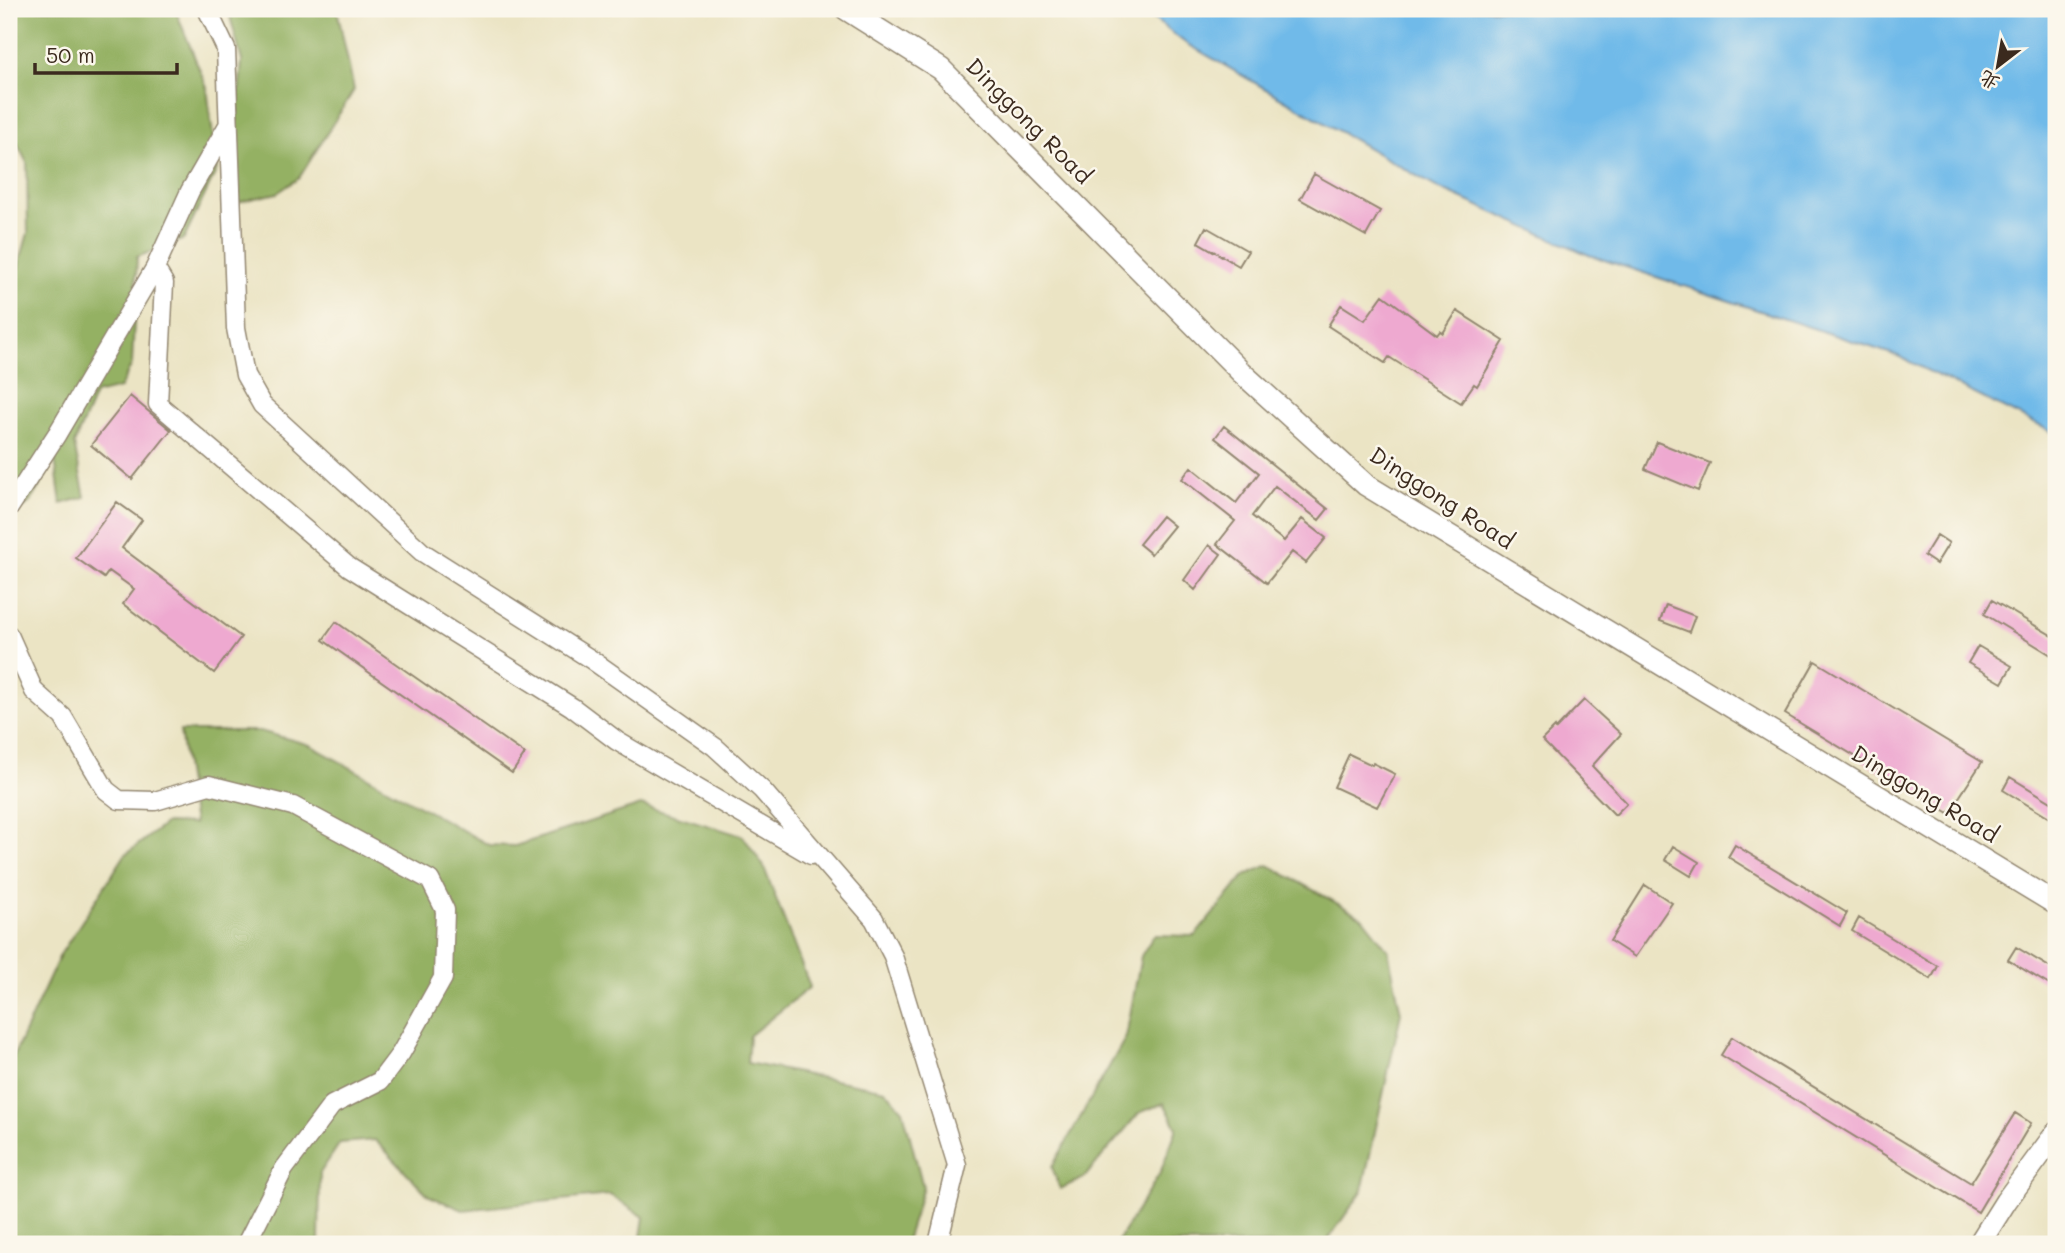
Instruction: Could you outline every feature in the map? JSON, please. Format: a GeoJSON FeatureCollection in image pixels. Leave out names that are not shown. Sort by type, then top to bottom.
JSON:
{"type":"FeatureCollection","features":[{"type":"Feature","properties":{"kind":"street"},"geometry":{"type":"LineString","coordinates":[[207,9],[226,49],[236,328],[245,376],[262,405],[422,552],[592,660],[715,747],[762,790],[874,919],[893,957],[957,1165],[939,1244]]}},
{"type":"Feature","properties":{"kind":"street","name":"Dinggong Road"},"geometry":{"type":"LineString","coordinates":[[846,9],[941,69],[1242,373],[1366,485],[2056,904]]}},
{"type":"Feature","properties":{"kind":"street"},"geometry":{"type":"LineString","coordinates":[[9,508],[57,434],[155,268],[190,191],[227,127]]}},
{"type":"Feature","properties":{"kind":"street"},"geometry":{"type":"LineString","coordinates":[[155,268],[164,283],[158,404],[349,567],[572,707],[617,741],[825,863]]}},
{"type":"Feature","properties":{"kind":"street"},"geometry":{"type":"LineString","coordinates":[[9,635],[34,691],[63,717],[106,790],[119,800],[155,801],[209,785],[293,806],[430,880],[444,910],[443,978],[401,1053],[380,1081],[332,1105],[284,1169],[246,1244]]}},
{"type":"Feature","properties":{"kind":"street"},"geometry":{"type":"LineString","coordinates":[[1979,1244],[2006,1201],[2056,1133]]}},
{"type":"Feature","properties":{"kind":"green space"},"geometry":{"type":"Polygon","coordinates":[[[9,9],[175,9],[207,88],[217,169],[184,239],[137,257],[132,364],[120,388],[95,394],[74,444],[85,497],[61,504],[55,459],[30,502],[9,519],[9,287],[15,279],[28,233],[27,163],[16,141],[9,141],[9,9]]]}},
{"type":"Feature","properties":{"kind":"green space"},"geometry":{"type":"Polygon","coordinates":[[[228,9],[337,9],[354,90],[299,178],[277,193],[238,202],[233,154],[242,61],[228,9]]]}},
{"type":"Feature","properties":{"kind":"green space"},"geometry":{"type":"Polygon","coordinates":[[[180,731],[260,731],[310,745],[489,845],[515,846],[641,805],[743,836],[763,865],[810,987],[749,1036],[747,1063],[885,1090],[903,1110],[923,1187],[905,1244],[640,1244],[644,1217],[610,1195],[463,1210],[429,1196],[375,1140],[340,1143],[320,1173],[319,1244],[9,1244],[9,1066],[60,955],[125,855],[166,823],[194,824],[180,731]]]}},
{"type":"Feature","properties":{"kind":"green space"},"geometry":{"type":"Polygon","coordinates":[[[1268,865],[1362,917],[1388,950],[1401,1013],[1362,1191],[1325,1244],[1116,1244],[1160,1173],[1177,1128],[1164,1103],[1139,1113],[1084,1178],[1060,1189],[1052,1167],[1126,1037],[1141,956],[1154,935],[1195,936],[1244,876],[1268,865]]]}},
{"type":"Feature","properties":{"kind":"water"},"geometry":{"type":"Polygon","coordinates":[[[1141,9],[2056,9],[2056,434],[1898,356],[1589,255],[1438,188],[1184,42],[1141,9]]]}},
{"type":"Feature","properties":{"kind":"building"},"geometry":{"type":"Polygon","coordinates":[[[1314,174],[1380,211],[1366,236],[1300,199],[1314,174]]]}},
{"type":"Feature","properties":{"kind":"building"},"geometry":{"type":"Polygon","coordinates":[[[1206,227],[1248,251],[1239,266],[1198,242],[1206,227]]]}},
{"type":"Feature","properties":{"kind":"building"},"geometry":{"type":"Polygon","coordinates":[[[1383,295],[1437,335],[1440,331],[1443,333],[1457,311],[1504,341],[1477,386],[1474,384],[1461,403],[1389,357],[1385,363],[1328,326],[1341,305],[1365,320],[1383,295]]]}},
{"type":"Feature","properties":{"kind":"building"},"geometry":{"type":"Polygon","coordinates":[[[130,396],[171,430],[132,479],[91,445],[130,396]]]}},
{"type":"Feature","properties":{"kind":"building"},"geometry":{"type":"Polygon","coordinates":[[[1224,426],[1328,509],[1319,520],[1275,486],[1252,516],[1284,541],[1302,519],[1326,538],[1306,563],[1292,552],[1267,583],[1217,544],[1235,521],[1182,479],[1191,467],[1236,503],[1259,473],[1215,438],[1224,426]]]}},
{"type":"Feature","properties":{"kind":"building"},"geometry":{"type":"Polygon","coordinates":[[[1657,442],[1710,463],[1698,491],[1645,469],[1657,442]]]}},
{"type":"Feature","properties":{"kind":"building"},"geometry":{"type":"Polygon","coordinates":[[[117,502],[142,520],[122,548],[241,637],[214,673],[123,604],[134,589],[109,571],[104,578],[76,558],[117,502]]]}},
{"type":"Feature","properties":{"kind":"building"},"geometry":{"type":"Polygon","coordinates":[[[1162,516],[1174,526],[1151,554],[1139,544],[1162,516]]]}},
{"type":"Feature","properties":{"kind":"building"},"geometry":{"type":"Polygon","coordinates":[[[1937,535],[1949,543],[1936,564],[1924,556],[1937,535]]]}},
{"type":"Feature","properties":{"kind":"building"},"geometry":{"type":"Polygon","coordinates":[[[1209,545],[1221,554],[1195,590],[1184,580],[1209,545]]]}},
{"type":"Feature","properties":{"kind":"building"},"geometry":{"type":"Polygon","coordinates":[[[1992,600],[2056,638],[2056,658],[1984,614],[1992,600]]]}},
{"type":"Feature","properties":{"kind":"building"},"geometry":{"type":"Polygon","coordinates":[[[1666,605],[1695,616],[1689,632],[1660,621],[1666,605]]]}},
{"type":"Feature","properties":{"kind":"building"},"geometry":{"type":"Polygon","coordinates":[[[336,622],[525,754],[512,773],[323,640],[336,622]]]}},
{"type":"Feature","properties":{"kind":"building"},"geometry":{"type":"Polygon","coordinates":[[[1978,646],[2012,666],[2002,683],[1968,663],[1978,646]]]}},
{"type":"Feature","properties":{"kind":"building"},"geometry":{"type":"Polygon","coordinates":[[[1815,661],[1982,762],[1949,813],[1785,714],[1815,661]]]}},
{"type":"Feature","properties":{"kind":"building"},"geometry":{"type":"Polygon","coordinates":[[[1584,700],[1621,734],[1592,766],[1627,803],[1615,815],[1542,740],[1584,700]]]}},
{"type":"Feature","properties":{"kind":"building"},"geometry":{"type":"Polygon","coordinates":[[[1349,754],[1395,774],[1377,807],[1334,787],[1349,754]]]}},
{"type":"Feature","properties":{"kind":"building"},"geometry":{"type":"Polygon","coordinates":[[[2010,777],[2056,805],[2056,822],[2003,790],[2010,777]]]}},
{"type":"Feature","properties":{"kind":"building"},"geometry":{"type":"Polygon","coordinates":[[[1735,845],[1847,913],[1840,926],[1728,857],[1735,845]]]}},
{"type":"Feature","properties":{"kind":"building"},"geometry":{"type":"Polygon","coordinates":[[[1673,846],[1699,862],[1691,876],[1665,860],[1673,846]]]}},
{"type":"Feature","properties":{"kind":"building"},"geometry":{"type":"Polygon","coordinates":[[[1645,885],[1672,903],[1635,957],[1610,941],[1645,885]]]}},
{"type":"Feature","properties":{"kind":"building"},"geometry":{"type":"Polygon","coordinates":[[[1859,918],[1938,966],[1931,979],[1852,931],[1859,918]]]}},
{"type":"Feature","properties":{"kind":"building"},"geometry":{"type":"Polygon","coordinates":[[[2016,947],[2056,971],[2056,978],[2051,986],[2008,960],[2016,947]]]}},
{"type":"Feature","properties":{"kind":"building"},"geometry":{"type":"Polygon","coordinates":[[[1732,1037],[1971,1183],[2015,1113],[2031,1123],[1978,1212],[1721,1055],[1732,1037]]]}}]}
